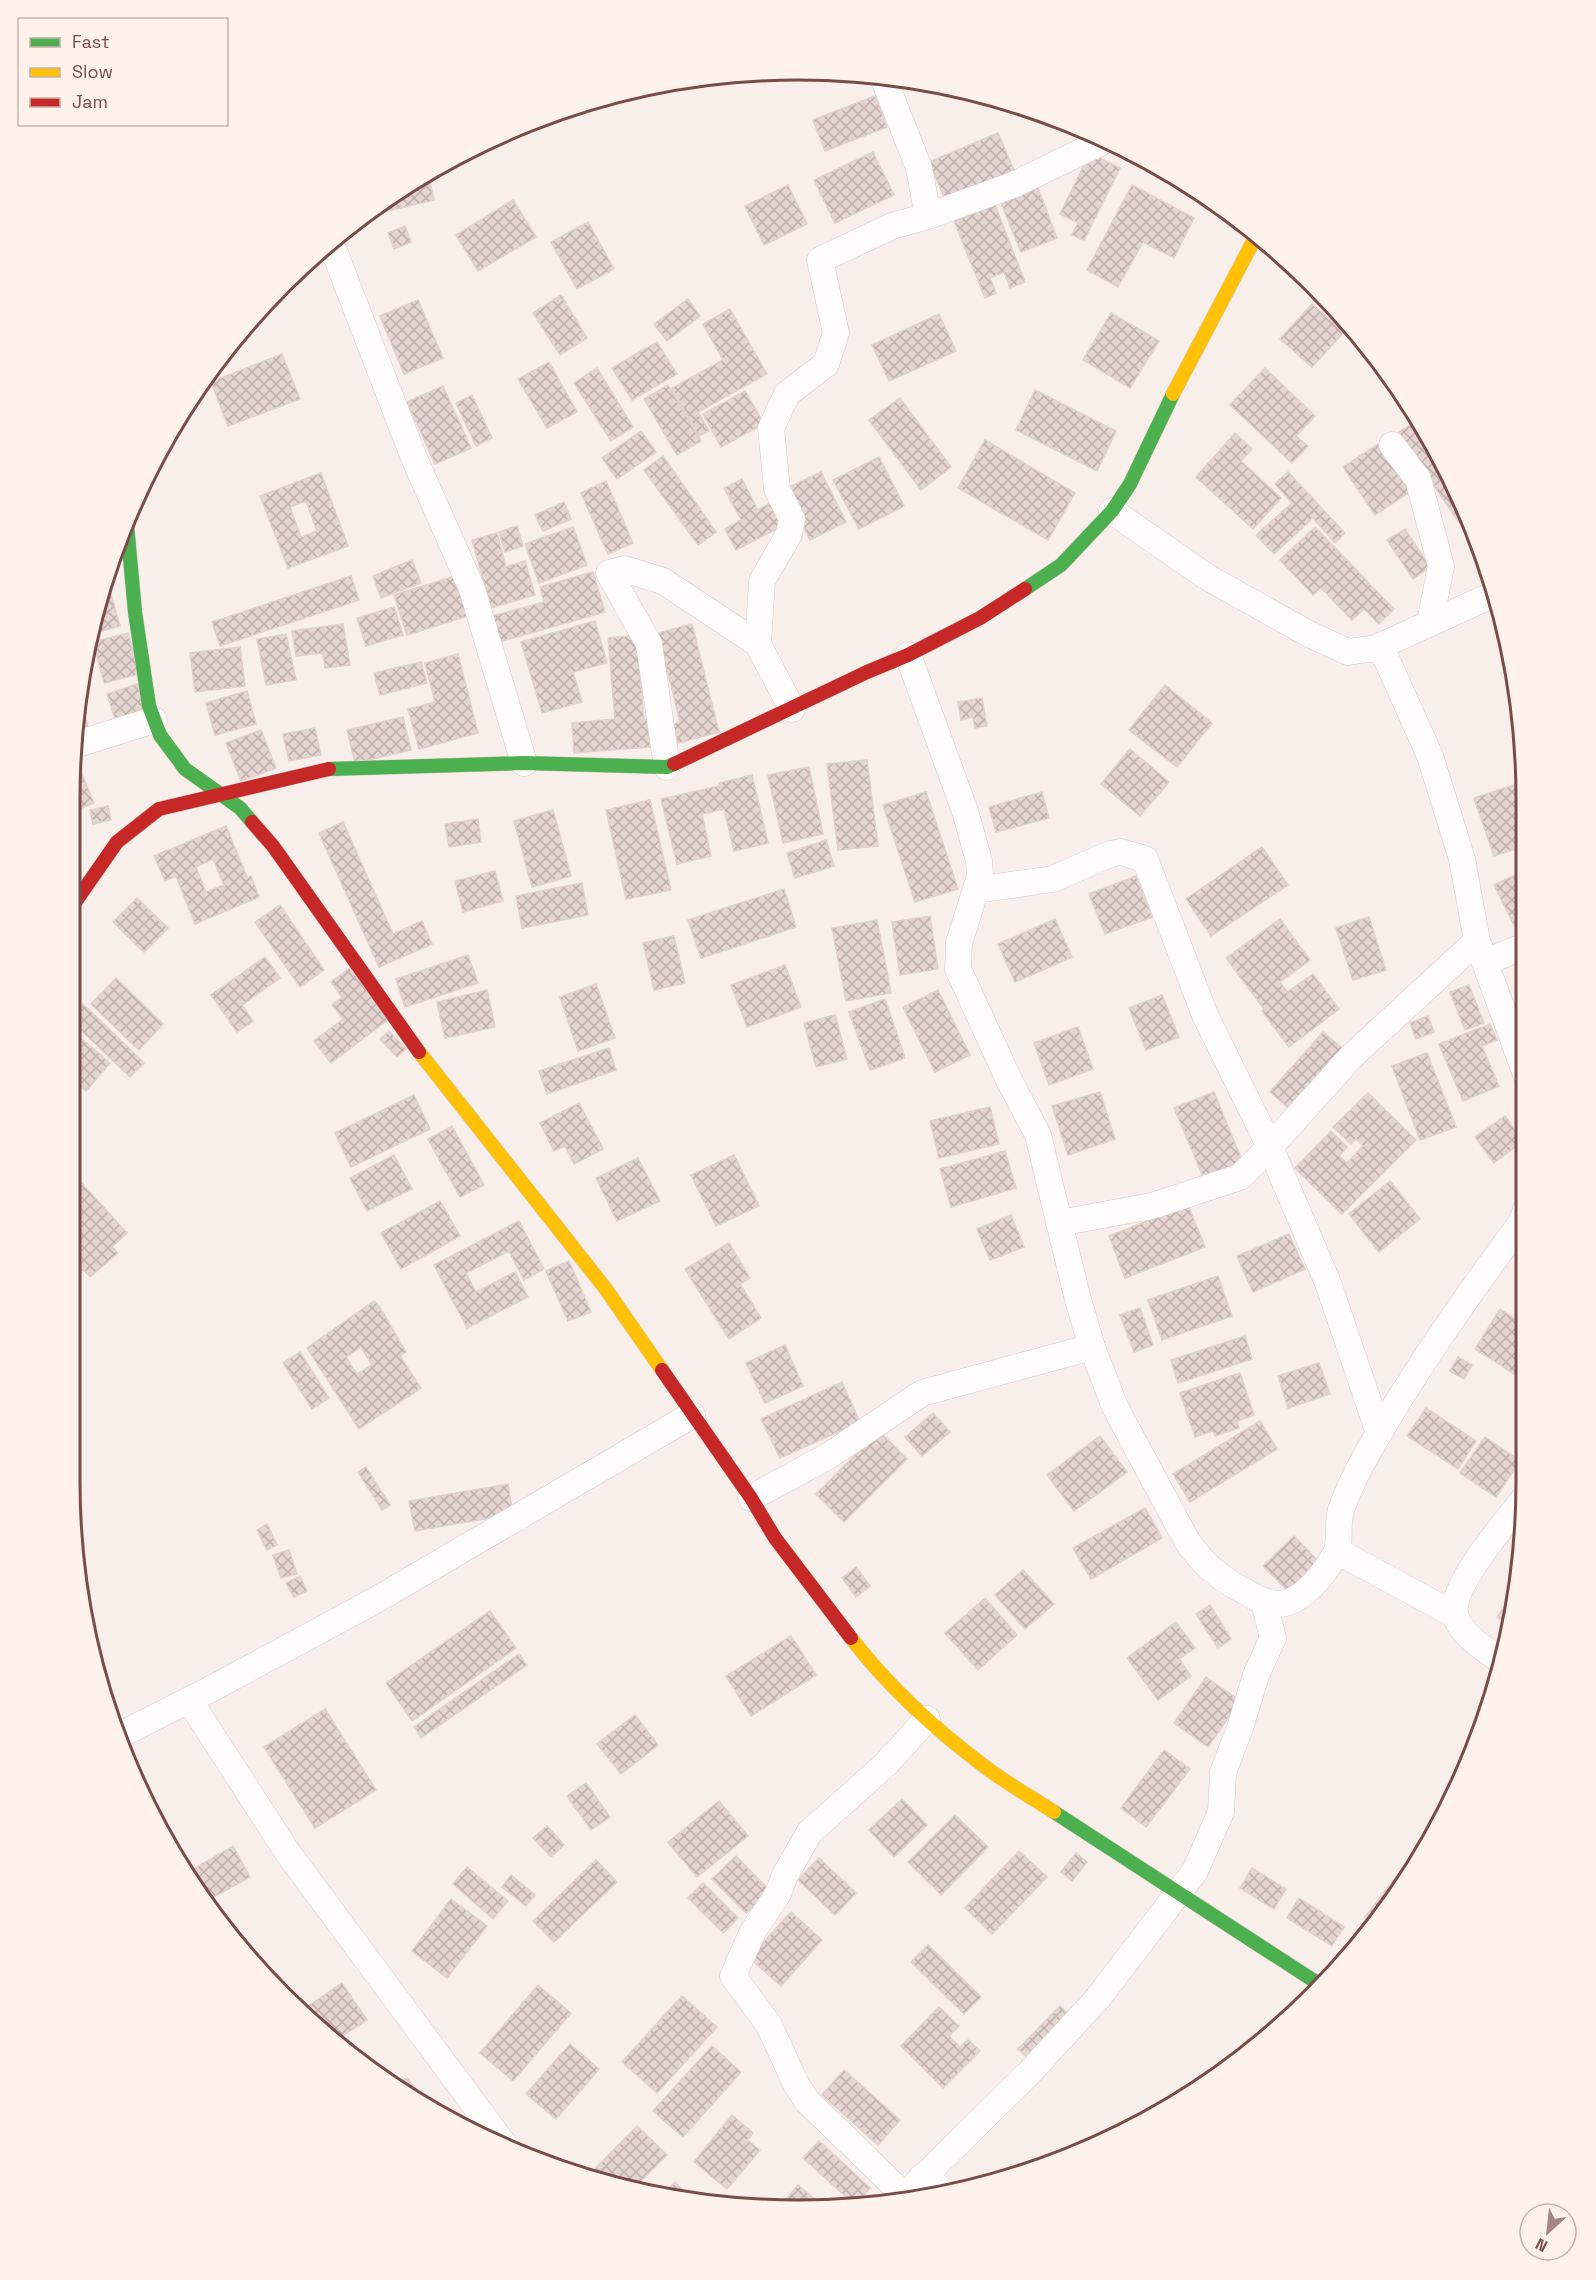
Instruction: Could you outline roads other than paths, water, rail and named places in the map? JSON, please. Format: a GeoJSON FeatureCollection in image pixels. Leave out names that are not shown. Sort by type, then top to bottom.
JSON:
{"type":"FeatureCollection","features":[{"type":"Feature","properties":{"kind":"street"},"geometry":{"type":"LineString","coordinates":[[886,85],[919,168],[928,216]]}},
{"type":"Feature","properties":{"kind":"street"},"geometry":{"type":"LineString","coordinates":[[758,644],[762,581],[789,534],[792,519],[777,489],[771,428],[786,394],[826,364],[836,333],[820,260],[892,226],[928,216],[1013,185],[1096,145]]}},
{"type":"Feature","properties":{"kind":"street"},"geometry":{"type":"LineString","coordinates":[[80,894],[117,842],[159,809],[331,769],[524,764],[667,767],[722,743],[867,672],[908,655],[981,618],[1061,565],[1112,511],[1130,484],[1188,363],[1253,242]]}},
{"type":"Feature","properties":{"kind":"street"},"geometry":{"type":"LineString","coordinates":[[334,250],[414,458],[472,589],[524,764]]}},
{"type":"Feature","properties":{"kind":"street"},"geometry":{"type":"LineString","coordinates":[[1392,445],[1418,479],[1441,566],[1430,622]]}},
{"type":"Feature","properties":{"kind":"street"},"geometry":{"type":"LineString","coordinates":[[1112,511],[1208,577],[1307,633],[1348,652],[1376,648],[1487,597]]}},
{"type":"Feature","properties":{"kind":"street"},"geometry":{"type":"LineString","coordinates":[[128,538],[137,623],[149,705],[160,735],[186,769],[240,808],[273,846],[428,1065],[605,1288],[751,1498],[775,1538],[864,1654],[927,1719],[985,1767],[1315,1981]]}},
{"type":"Feature","properties":{"kind":"street"},"geometry":{"type":"LineString","coordinates":[[667,767],[649,644],[609,573],[624,569],[663,581],[758,644],[792,709]]}},
{"type":"Feature","properties":{"kind":"street"},"geometry":{"type":"LineString","coordinates":[[1376,648],[1386,658],[1430,756],[1462,859],[1481,952],[1516,1047]]}},
{"type":"Feature","properties":{"kind":"street"},"geometry":{"type":"LineString","coordinates":[[908,655],[965,811],[979,861],[980,876],[959,943],[958,969],[1009,1080],[1038,1135],[1092,1347],[1115,1407],[1187,1541],[1202,1562],[1224,1581],[1264,1602],[1278,1604],[1295,1598],[1314,1584],[1328,1569],[1337,1551],[1340,1542],[1338,1522],[1341,1509],[1352,1482],[1379,1433],[1425,1357],[1516,1230]]}},
{"type":"Feature","properties":{"kind":"street"},"geometry":{"type":"LineString","coordinates":[[82,743],[154,720]]}},
{"type":"Feature","properties":{"kind":"street"},"geometry":{"type":"LineString","coordinates":[[976,890],[1053,879],[1110,854],[1121,852],[1145,859],[1205,1015],[1270,1147],[1328,1283],[1379,1433]]}},
{"type":"Feature","properties":{"kind":"street"},"geometry":{"type":"LineString","coordinates":[[1059,1223],[1152,1206],[1240,1177],[1352,1056],[1481,952],[1516,947]]}},
{"type":"Feature","properties":{"kind":"street"},"geometry":{"type":"LineString","coordinates":[[751,1498],[830,1455],[922,1394],[1092,1347]]}},
{"type":"Feature","properties":{"kind":"street"},"geometry":{"type":"LineString","coordinates":[[125,1732],[376,1600],[692,1415]]}},
{"type":"Feature","properties":{"kind":"street"},"geometry":{"type":"LineString","coordinates":[[1455,1616],[1459,1592],[1470,1570],[1515,1511]]}},
{"type":"Feature","properties":{"kind":"street"},"geometry":{"type":"LineString","coordinates":[[1337,1551],[1455,1616],[1464,1632],[1495,1656]]}},
{"type":"Feature","properties":{"kind":"street"},"geometry":{"type":"LineString","coordinates":[[907,2192],[1029,2073],[1098,1998],[1195,1871],[1221,1812],[1223,1772],[1240,1728],[1256,1675],[1295,1598]]}},
{"type":"Feature","properties":{"kind":"street"},"geometry":{"type":"LineString","coordinates":[[1264,1602],[1273,1638]]}},
{"type":"Feature","properties":{"kind":"street"},"geometry":{"type":"LineString","coordinates":[[189,1700],[288,1853],[496,2133]]}},
{"type":"Feature","properties":{"kind":"street"},"geometry":{"type":"LineString","coordinates":[[896,2193],[807,2101],[791,2074],[769,2025],[733,1976],[753,1931],[778,1894],[784,1877],[809,1833],[886,1764],[927,1719]]}},
{"type":"Feature","properties":{"kind":"street"},"geometry":{"type":"LineString","coordinates":[[922,2177],[937,2187]]}}]}
